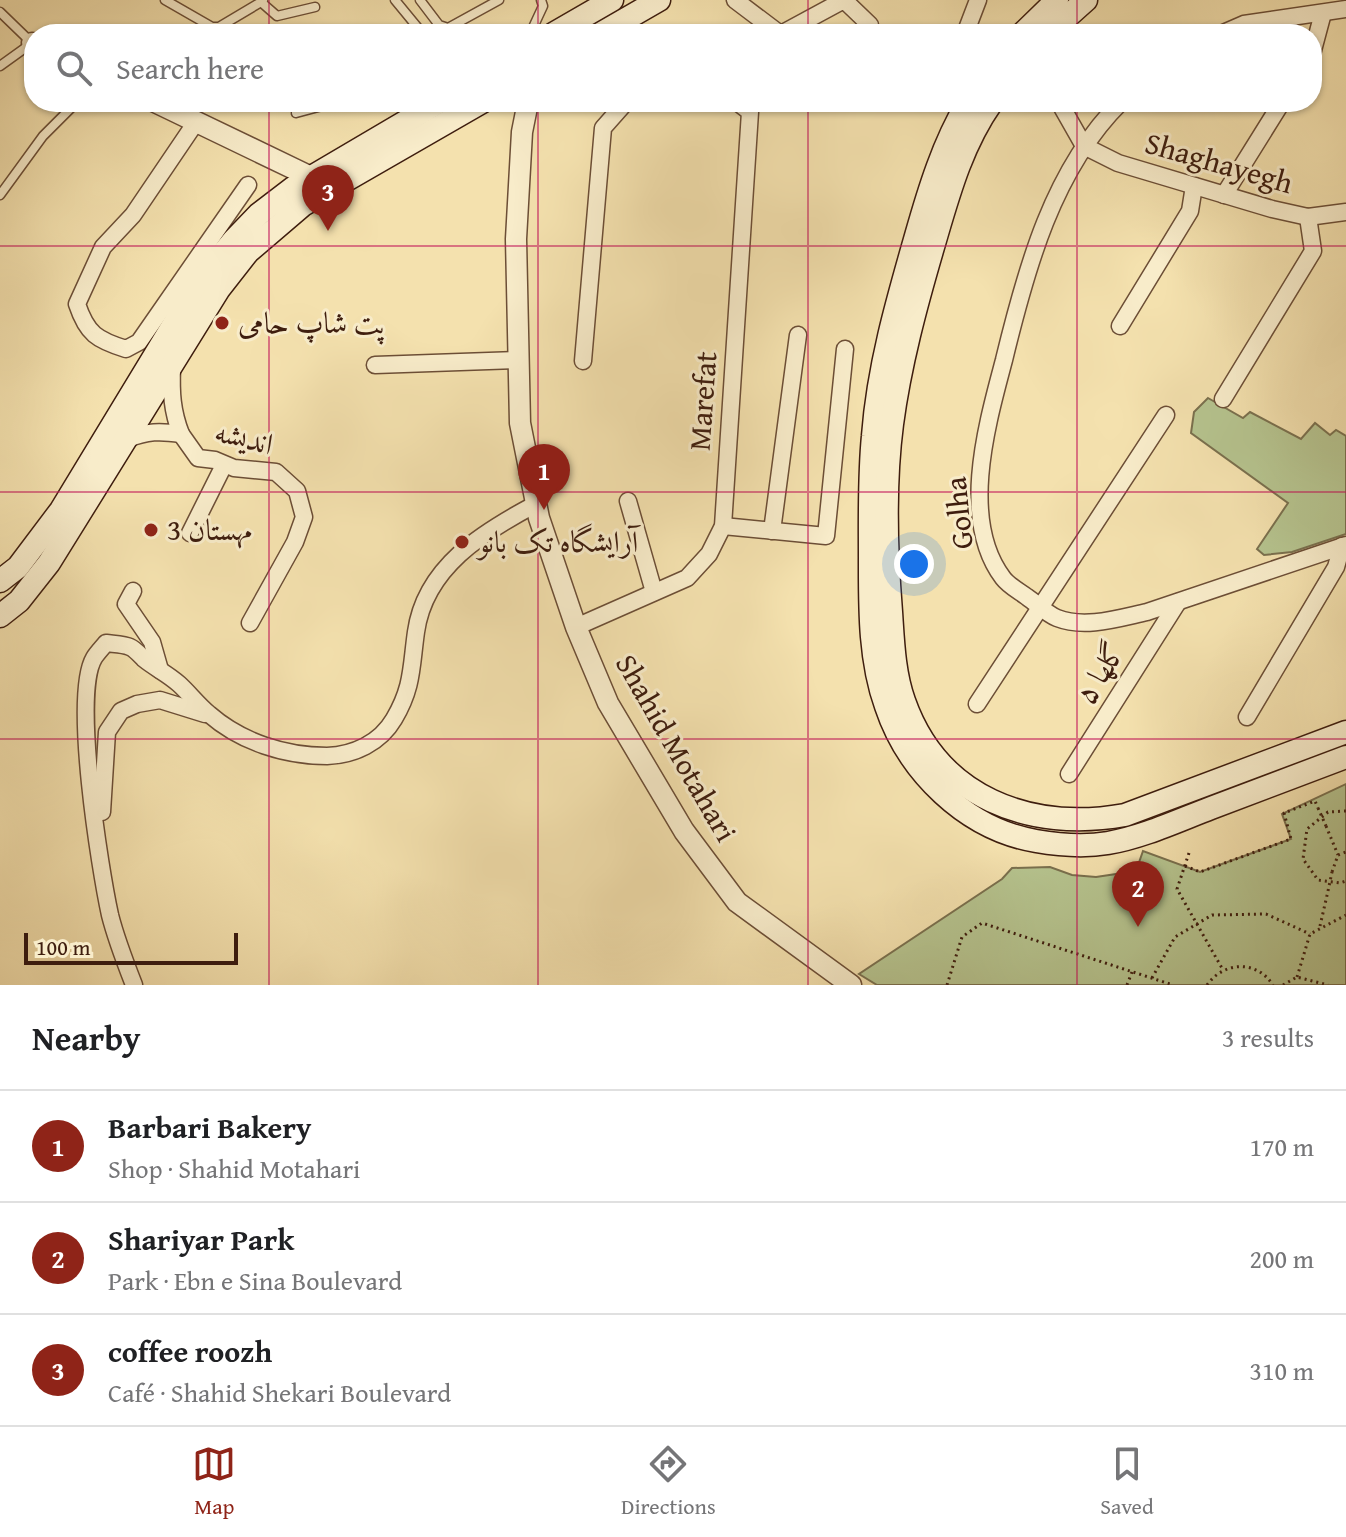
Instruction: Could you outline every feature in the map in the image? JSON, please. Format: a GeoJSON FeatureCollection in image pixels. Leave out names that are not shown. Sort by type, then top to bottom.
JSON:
{"type":"FeatureCollection","features":[{"type":"Feature","properties":{"kind":"main road"},"geometry":{"type":"LineString","coordinates":[[570,24],[612,0]]}},
{"type":"Feature","properties":{"kind":"main road"},"geometry":{"type":"LineString","coordinates":[[617,24],[659,0]]}},
{"type":"Feature","properties":{"kind":"main road"},"geometry":{"type":"LineString","coordinates":[[1032,24],[1057,0]]}},
{"type":"Feature","properties":{"kind":"main road"},"geometry":{"type":"LineString","coordinates":[[1059,24],[1086,0]]}},
{"type":"Feature","properties":{"kind":"main road"},"geometry":{"type":"LineString","coordinates":[[0,616],[19,601],[78,519],[219,289],[248,252],[303,205],[321,184],[425,112]]}},
{"type":"Feature","properties":{"kind":"main road"},"geometry":{"type":"LineString","coordinates":[[0,581],[18,567],[61,510],[200,281],[259,214],[293,188],[321,184],[462,112]]}},
{"type":"Feature","properties":{"kind":"main road"},"geometry":{"type":"LineString","coordinates":[[963,112],[949,138],[920,221],[885,354],[873,435],[870,595],[877,675],[886,706],[911,760],[931,782],[971,815],[1033,840],[1082,845],[1107,844],[1150,832],[1346,757]]}},
{"type":"Feature","properties":{"kind":"main road"},"geometry":{"type":"LineString","coordinates":[[985,112],[961,156],[949,191],[905,350],[891,427],[888,552],[896,675],[917,728],[949,771],[987,801],[1067,821],[1125,815],[1346,732]]}},
{"type":"Feature","properties":{"kind":"street"},"geometry":{"type":"LineString","coordinates":[[735,0],[767,24]]}},
{"type":"Feature","properties":{"kind":"street"},"geometry":{"type":"LineString","coordinates":[[799,24],[844,0],[869,24]]}},
{"type":"Feature","properties":{"kind":"street"},"geometry":{"type":"LineString","coordinates":[[969,24],[978,0]]}},
{"type":"Feature","properties":{"kind":"street"},"geometry":{"type":"LineString","coordinates":[[1244,24],[1346,9]]}},
{"type":"Feature","properties":{"kind":"street"},"geometry":{"type":"LineString","coordinates":[[1320,24],[1323,13]]}},
{"type":"Feature","properties":{"kind":"street"},"geometry":{"type":"LineString","coordinates":[[176,112],[321,184]]}},
{"type":"Feature","properties":{"kind":"street","name":"Shahid Motahari"},"geometry":{"type":"LineString","coordinates":[[526,112],[522,132],[516,239],[520,423],[536,504],[576,627],[608,703],[684,831],[737,902],[851,985]]}},
{"type":"Feature","properties":{"kind":"street"},"geometry":{"type":"LineString","coordinates":[[583,361],[603,128],[617,112]]}},
{"type":"Feature","properties":{"kind":"street","name":"Marefat"},"geometry":{"type":"LineString","coordinates":[[576,627],[687,578],[709,554],[723,526],[750,112]]}},
{"type":"Feature","properties":{"kind":"street"},"geometry":{"type":"LineString","coordinates":[[1065,112],[1084,146]]}},
{"type":"Feature","properties":{"kind":"street","name":"Golha"},"geometry":{"type":"LineString","coordinates":[[1113,112],[1084,146],[1062,184],[1026,280],[1000,373],[983,449],[981,516],[991,559],[1005,581],[1057,618],[1085,623],[1115,619],[1178,602],[1344,545]]}},
{"type":"Feature","properties":{"kind":"street"},"geometry":{"type":"LineString","coordinates":[[1224,195],[1276,112]]}},
{"type":"Feature","properties":{"kind":"street"},"geometry":{"type":"LineString","coordinates":[[196,122],[133,215],[103,247],[77,304],[84,325],[101,341],[126,349],[139,342],[248,185]]}},
{"type":"Feature","properties":{"kind":"street","name":"Shaghayegh"},"geometry":{"type":"LineString","coordinates":[[1084,146],[1118,163],[1308,217],[1346,212]]}},
{"type":"Feature","properties":{"kind":"street"},"geometry":{"type":"LineString","coordinates":[[1120,326],[1190,211],[1194,186]]}},
{"type":"Feature","properties":{"kind":"street"},"geometry":{"type":"LineString","coordinates":[[1223,399],[1313,251],[1308,217]]}},
{"type":"Feature","properties":{"kind":"street"},"geometry":{"type":"LineString","coordinates":[[772,531],[798,335]]}},
{"type":"Feature","properties":{"kind":"street"},"geometry":{"type":"LineString","coordinates":[[723,526],[826,536],[845,349]]}},
{"type":"Feature","properties":{"kind":"street"},"geometry":{"type":"LineString","coordinates":[[375,365],[519,360]]}},
{"type":"Feature","properties":{"kind":"street"},"geometry":{"type":"LineString","coordinates":[[128,439],[144,432],[181,434],[174,416],[171,394],[172,367]]}},
{"type":"Feature","properties":{"kind":"street"},"geometry":{"type":"LineString","coordinates":[[977,704],[1166,415]]}},
{"type":"Feature","properties":{"kind":"street","name":"اندیشه"},"geometry":{"type":"LineString","coordinates":[[181,434],[198,458],[276,472],[297,491],[304,517],[295,542],[250,623]]}},
{"type":"Feature","properties":{"kind":"street"},"geometry":{"type":"LineString","coordinates":[[190,533],[224,465]]}},
{"type":"Feature","properties":{"kind":"street"},"geometry":{"type":"LineString","coordinates":[[628,501],[654,592]]}},
{"type":"Feature","properties":{"kind":"street"},"geometry":{"type":"LineString","coordinates":[[100,849],[107,732],[121,711],[160,700],[210,716],[252,742],[296,753],[336,756],[352,753],[392,723],[409,689],[420,611],[429,590],[443,571],[490,528],[536,504]]}},
{"type":"Feature","properties":{"kind":"street"},"geometry":{"type":"LineString","coordinates":[[1247,717],[1336,567],[1344,545]]}},
{"type":"Feature","properties":{"kind":"street"},"geometry":{"type":"LineString","coordinates":[[133,591],[126,604],[152,642],[160,670]]}},
{"type":"Feature","properties":{"kind":"street","name":"گلها ۵"},"geometry":{"type":"LineString","coordinates":[[1069,774],[1178,602]]}},
{"type":"Feature","properties":{"kind":"street"},"geometry":{"type":"LineString","coordinates":[[134,985],[111,918],[88,754],[86,700],[93,659],[106,643],[130,647],[178,682],[210,716]]}},
{"type":"Feature","properties":{"kind":"street"},"geometry":{"type":"LineString","coordinates":[[817,962],[821,985]]}},
{"type":"Feature","properties":{"kind":"lane"},"geometry":{"type":"LineString","coordinates":[[165,0],[207,24]]}},
{"type":"Feature","properties":{"kind":"lane"},"geometry":{"type":"LineString","coordinates":[[395,0],[415,24]]}},
{"type":"Feature","properties":{"kind":"lane"},"geometry":{"type":"LineString","coordinates":[[420,0],[438,24]]}},
{"type":"Feature","properties":{"kind":"lane"},"geometry":{"type":"LineString","coordinates":[[455,24],[499,0]]}},
{"type":"Feature","properties":{"kind":"lane"},"geometry":{"type":"LineString","coordinates":[[535,24],[543,6],[541,0]]}},
{"type":"Feature","properties":{"kind":"lane"},"geometry":{"type":"LineString","coordinates":[[224,24],[262,1],[277,16],[315,7]]}},
{"type":"Feature","properties":{"kind":"lane"},"geometry":{"type":"LineString","coordinates":[[0,12],[24,35]]}},
{"type":"Feature","properties":{"kind":"lane"},"geometry":{"type":"LineString","coordinates":[[0,66],[24,49]]}},
{"type":"Feature","properties":{"kind":"lane"},"geometry":{"type":"LineString","coordinates":[[0,195],[64,112]]}},
{"type":"Feature","properties":{"kind":"path"},"geometry":{"type":"LineString","coordinates":[[1185,866],[1200,872],[1291,839],[1284,813],[1315,801],[1338,855],[1319,929]]}},
{"type":"Feature","properties":{"kind":"path"},"geometry":{"type":"LineString","coordinates":[[1346,811],[1328,812],[1307,829],[1303,859],[1318,880],[1346,881]]}},
{"type":"Feature","properties":{"kind":"path"},"geometry":{"type":"LineString","coordinates":[[1338,855],[1346,852]]}},
{"type":"Feature","properties":{"kind":"path"},"geometry":{"type":"LineString","coordinates":[[1189,853],[1177,889],[1223,970]]}},
{"type":"Feature","properties":{"kind":"path"},"geometry":{"type":"LineString","coordinates":[[1152,978],[1175,937],[1212,915],[1266,914],[1310,934]]}},
{"type":"Feature","properties":{"kind":"path"},"geometry":{"type":"LineString","coordinates":[[1283,985],[1297,977],[1310,934],[1346,915]]}},
{"type":"Feature","properties":{"kind":"path"},"geometry":{"type":"LineString","coordinates":[[947,985],[962,937],[982,923],[1173,985]]}},
{"type":"Feature","properties":{"kind":"path"},"geometry":{"type":"LineString","coordinates":[[1207,985],[1223,970],[1235,966],[1259,971],[1273,985]]}},
{"type":"Feature","properties":{"kind":"path"},"geometry":{"type":"LineString","coordinates":[[1127,985],[1132,972]]}},
{"type":"Feature","properties":{"kind":"path"},"geometry":{"type":"LineString","coordinates":[[1297,977],[1328,985]]}},
{"type":"Feature","properties":{"kind":"green space"},"geometry":{"type":"Polygon","coordinates":[[[1208,398],[1243,418],[1250,412],[1301,439],[1315,423],[1330,435],[1336,430],[1346,436],[1346,534],[1292,552],[1264,555],[1257,549],[1288,503],[1191,433],[1194,412],[1208,398]]]}},
{"type":"Feature","properties":{"kind":"green space"},"geometry":{"type":"Polygon","coordinates":[[[1346,784],[1346,985],[877,985],[859,974],[1002,879],[1012,868],[1050,867],[1072,875],[1096,877],[1136,871],[1143,851],[1200,872],[1291,839],[1282,814],[1346,784]]]}},
{"type":"Feature","properties":{"kind":"place","name":"coffee roozh"},"geometry":{"type":"Point","coordinates":[328,231]}},
{"type":"Feature","properties":{"kind":"place","name":"پت شاپ حامی"},"geometry":{"type":"Point","coordinates":[222,323]}},
{"type":"Feature","properties":{"kind":"place","name":"Barbari Bakery"},"geometry":{"type":"Point","coordinates":[544,510]}},
{"type":"Feature","properties":{"kind":"place","name":"مهستان 3"},"geometry":{"type":"Point","coordinates":[151,530]}},
{"type":"Feature","properties":{"kind":"place","name":"آرایشگاه تک بانو"},"geometry":{"type":"Point","coordinates":[462,542]}},
{"type":"Feature","properties":{"kind":"place","name":"Shariyar Park"},"geometry":{"type":"Point","coordinates":[1138,927]}}]}
